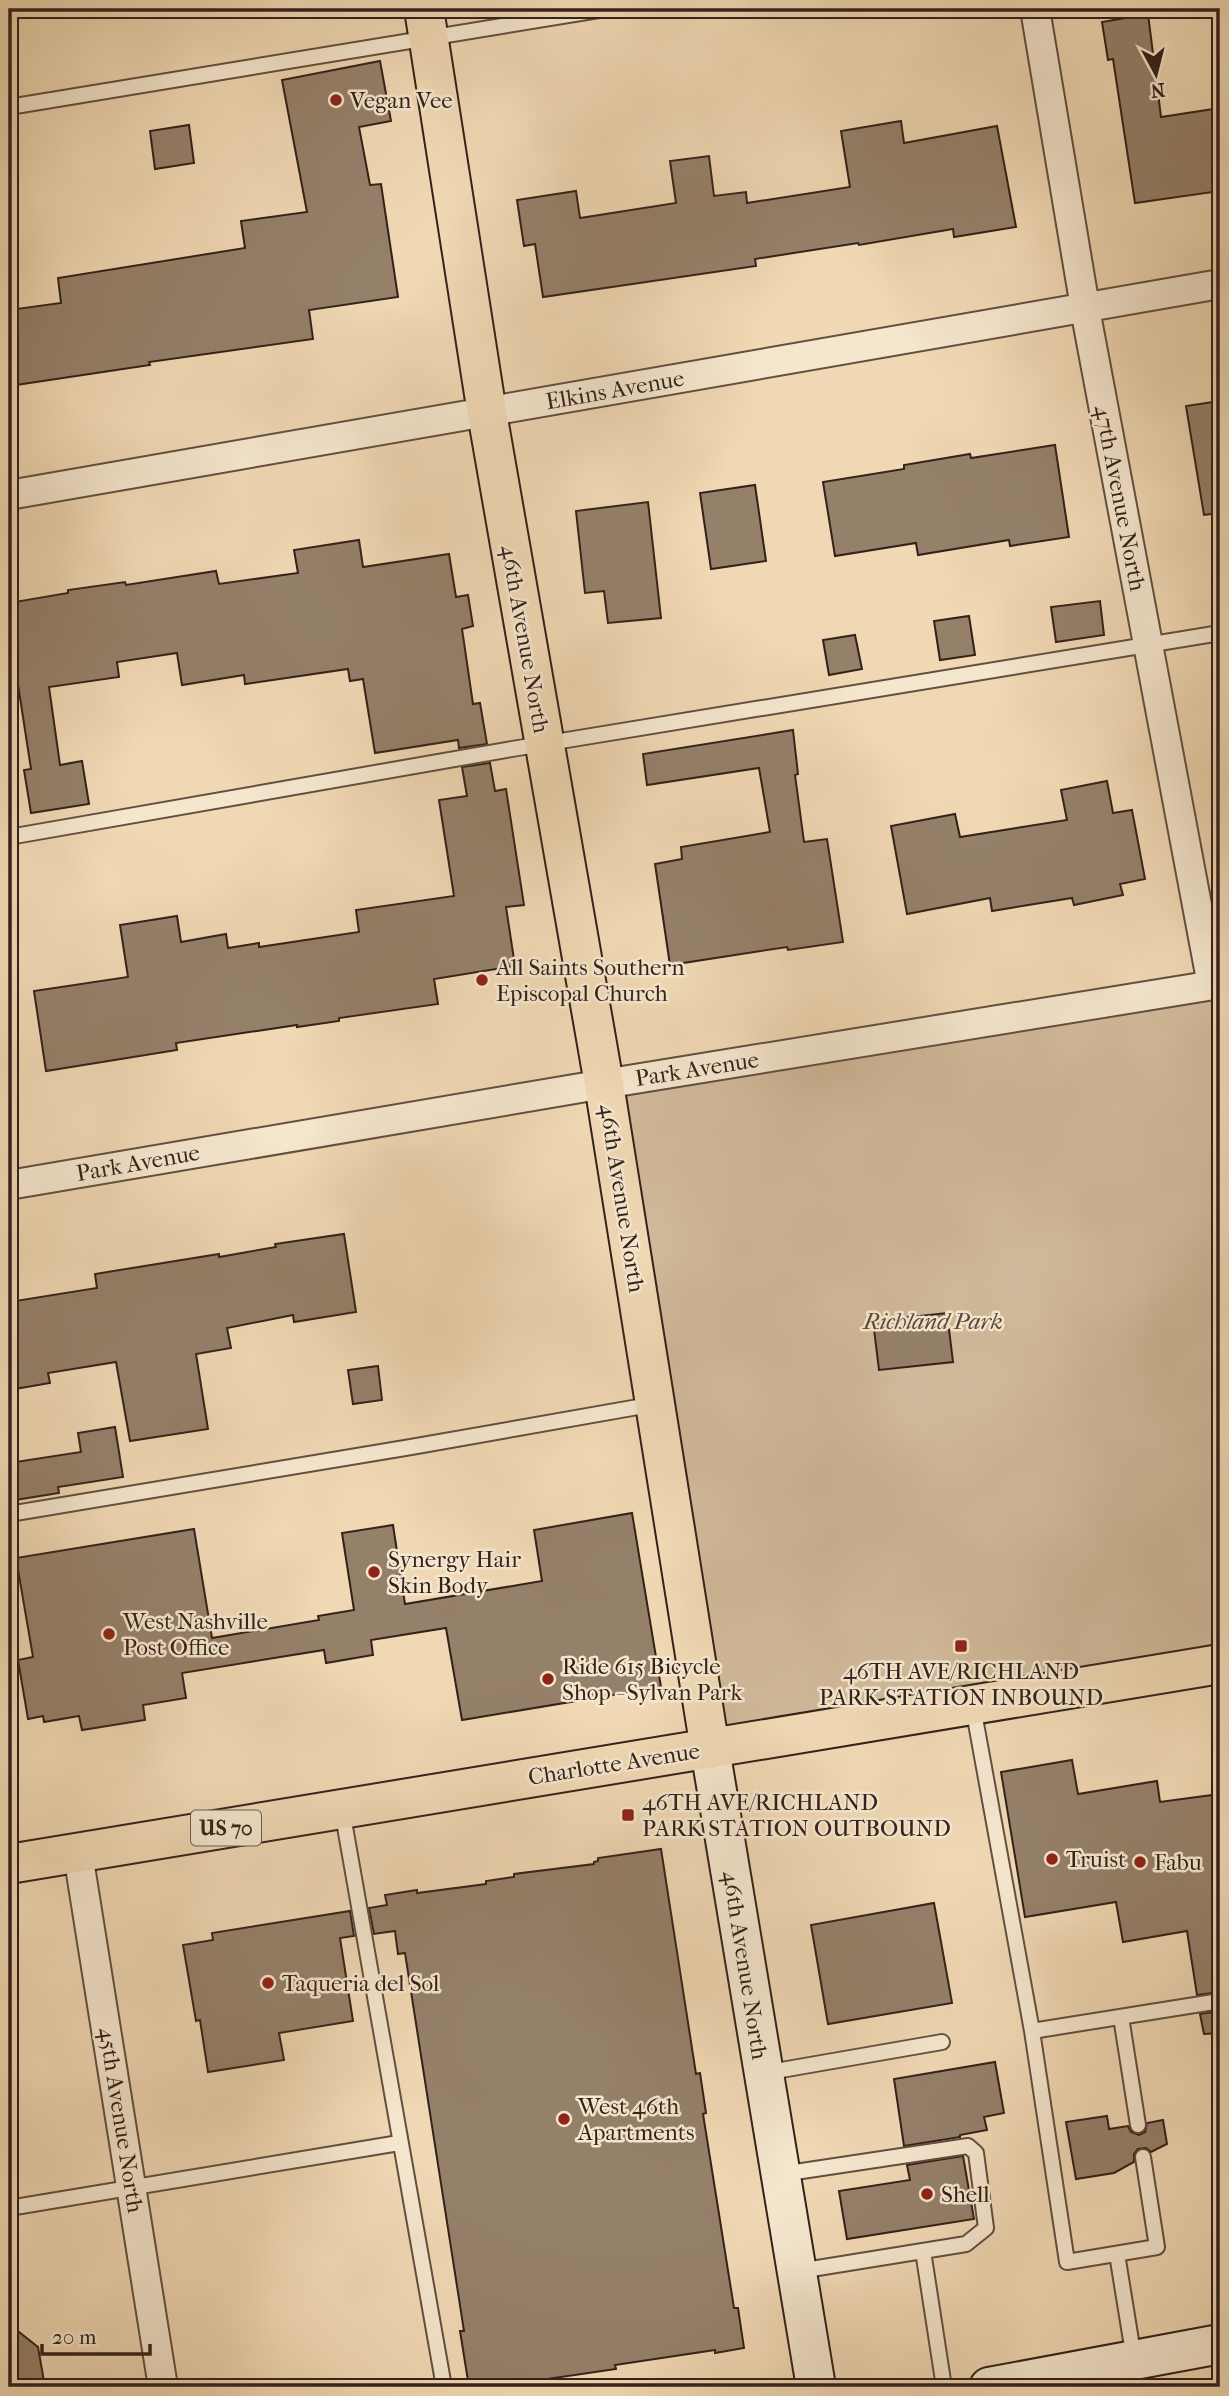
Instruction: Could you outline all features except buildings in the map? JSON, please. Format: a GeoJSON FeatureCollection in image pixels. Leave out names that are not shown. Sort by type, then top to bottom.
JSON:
{"type":"FeatureCollection","features":[{"type":"Feature","properties":{"kind":"main road","name":"46th Avenue North"},"geometry":{"type":"LineString","coordinates":[[426,24],[487,413],[604,1084],[710,1749],[816,2387]]}},
{"type":"Feature","properties":{"kind":"main road","name":"Charlotte Avenue"},"geometry":{"type":"LineString","coordinates":[[9,1864],[1220,1664]]}},
{"type":"Feature","properties":{"kind":"main road"},"geometry":{"type":"LineString","coordinates":[[989,2387],[1220,2344]]}},
{"type":"Feature","properties":{"kind":"street","name":"47th Avenue North"},"geometry":{"type":"LineString","coordinates":[[1035,9],[1085,307],[1148,645],[1216,984]]}},
{"type":"Feature","properties":{"kind":"street","name":"Elkins Avenue"},"geometry":{"type":"LineString","coordinates":[[9,495],[1220,285]]}},
{"type":"Feature","properties":{"kind":"street","name":"Park Avenue"},"geometry":{"type":"LineString","coordinates":[[9,1185],[1216,984]]}},
{"type":"Feature","properties":{"kind":"street","name":"45th Avenue North"},"geometry":{"type":"LineString","coordinates":[[79,1854],[163,2387]]}},
{"type":"Feature","properties":{"kind":"lane"},"geometry":{"type":"LineString","coordinates":[[9,107],[426,24],[605,9]]}},
{"type":"Feature","properties":{"kind":"lane"},"geometry":{"type":"LineString","coordinates":[[9,837],[1220,633]]}},
{"type":"Feature","properties":{"kind":"lane"},"geometry":{"type":"LineString","coordinates":[[9,1514],[656,1404]]}},
{"type":"Feature","properties":{"kind":"lane"},"geometry":{"type":"LineString","coordinates":[[973,1705],[1032,2031],[1067,2262],[1157,2247],[1143,2157]]}},
{"type":"Feature","properties":{"kind":"lane"},"geometry":{"type":"LineString","coordinates":[[342,1808],[444,2387]]}},
{"type":"Feature","properties":{"kind":"lane"},"geometry":{"type":"LineString","coordinates":[[1032,2031],[1220,2001]]}},
{"type":"Feature","properties":{"kind":"lane"},"geometry":{"type":"LineString","coordinates":[[1121,2017],[1138,2125]]}},
{"type":"Feature","properties":{"kind":"lane"},"geometry":{"type":"LineString","coordinates":[[763,2073],[942,2042]]}},
{"type":"Feature","properties":{"kind":"lane"},"geometry":{"type":"LineString","coordinates":[[9,2208],[399,2143]]}},
{"type":"Feature","properties":{"kind":"lane"},"geometry":{"type":"LineString","coordinates":[[780,2175],[968,2146],[976,2153],[986,2228],[966,2244],[797,2272]]}},
{"type":"Feature","properties":{"kind":"lane"},"geometry":{"type":"LineString","coordinates":[[923,2251],[944,2387]]}},
{"type":"Feature","properties":{"kind":"lane"},"geometry":{"type":"LineString","coordinates":[[1117,2254],[1134,2360]]}},
{"type":"Feature","properties":{"kind":"green space","name":"Richland Park"},"geometry":{"type":"Polygon","coordinates":[[[1220,982],[1220,1664],[710,1749],[604,1084],[1220,982]]]}},
{"type":"Feature","properties":{"kind":"place","name":"Vegan Vee"},"geometry":{"type":"Point","coordinates":[336,100]}},
{"type":"Feature","properties":{"kind":"place","name":"All Saints Southern Episcopal Church"},"geometry":{"type":"Point","coordinates":[482,980]}},
{"type":"Feature","properties":{"kind":"place","name":"Synergy Hair Skin Body"},"geometry":{"type":"Point","coordinates":[374,1572]}},
{"type":"Feature","properties":{"kind":"place","name":"West Nashville Post Office"},"geometry":{"type":"Point","coordinates":[109,1634]}},
{"type":"Feature","properties":{"kind":"place","name":"46TH AVE/RICHLAND PARK STATION INBOUND"},"geometry":{"type":"Point","coordinates":[961,1646]}},
{"type":"Feature","properties":{"kind":"place","name":"Ride 615 Bicycle Shop - Sylvan Park"},"geometry":{"type":"Point","coordinates":[548,1679]}},
{"type":"Feature","properties":{"kind":"place","name":"46TH AVE/RICHLAND PARK STATION OUTBOUND"},"geometry":{"type":"Point","coordinates":[628,1815]}},
{"type":"Feature","properties":{"kind":"place","name":"Truist"},"geometry":{"type":"Point","coordinates":[1052,1859]}},
{"type":"Feature","properties":{"kind":"place","name":"Fabu"},"geometry":{"type":"Point","coordinates":[1140,1862]}},
{"type":"Feature","properties":{"kind":"place","name":"Taqueria del Sol"},"geometry":{"type":"Point","coordinates":[268,1983]}},
{"type":"Feature","properties":{"kind":"place","name":"West 46th Apartments"},"geometry":{"type":"Point","coordinates":[564,2119]}},
{"type":"Feature","properties":{"kind":"place","name":"Shell"},"geometry":{"type":"Point","coordinates":[927,2194]}}]}
